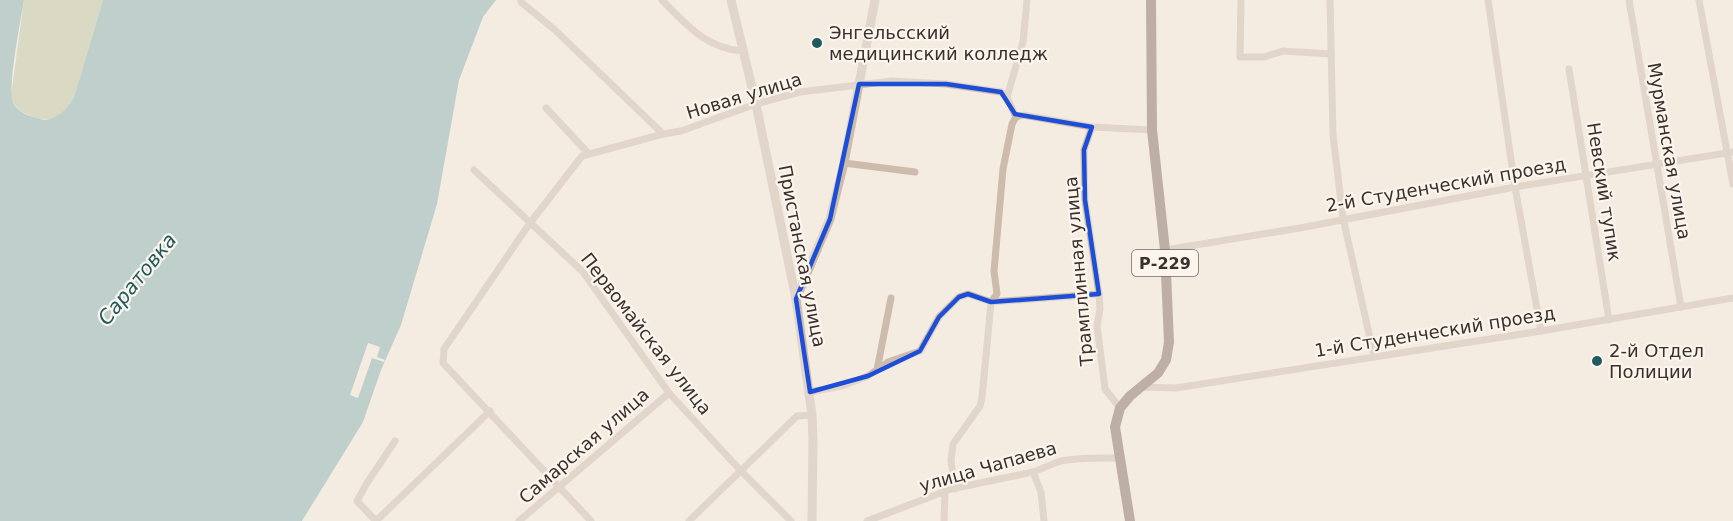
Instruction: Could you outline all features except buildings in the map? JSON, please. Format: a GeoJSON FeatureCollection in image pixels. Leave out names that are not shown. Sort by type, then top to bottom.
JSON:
{"type":"FeatureCollection","features":[{"type":"Feature","properties":{"kind":"main road","name":"Р-229"},"geometry":{"type":"LineString","coordinates":[[1120,408],[1130,396],[1158,373],[1166,360],[1169,342],[1165,250],[1152,130],[1151,0]]}},
{"type":"Feature","properties":{"kind":"main road"},"geometry":{"type":"LineString","coordinates":[[1120,408],[1115,427],[1130,521]]}},
{"type":"Feature","properties":{"kind":"street"},"geometry":{"type":"LineString","coordinates":[[662,0],[692,30],[709,42],[718,47],[742,51]]}},
{"type":"Feature","properties":{"kind":"street","name":"Пристанская улица"},"geometry":{"type":"LineString","coordinates":[[731,0],[756,104],[796,299],[812,415],[812,521]]}},
{"type":"Feature","properties":{"kind":"street"},"geometry":{"type":"LineString","coordinates":[[796,299],[830,219],[844,163],[875,0]]}},
{"type":"Feature","properties":{"kind":"street"},"geometry":{"type":"LineString","coordinates":[[1016,117],[1007,96],[1023,42],[1027,0]]}},
{"type":"Feature","properties":{"kind":"street"},"geometry":{"type":"LineString","coordinates":[[1241,0],[1240,57],[1264,57],[1283,51],[1331,54]]}},
{"type":"Feature","properties":{"kind":"street"},"geometry":{"type":"LineString","coordinates":[[1330,0],[1333,135],[1343,218],[1374,356]]}},
{"type":"Feature","properties":{"kind":"street"},"geometry":{"type":"LineString","coordinates":[[1488,0],[1515,187],[1541,331]]}},
{"type":"Feature","properties":{"kind":"street","name":"Мурманская улица"},"geometry":{"type":"LineString","coordinates":[[1629,0],[1681,307]]}},
{"type":"Feature","properties":{"kind":"street"},"geometry":{"type":"LineString","coordinates":[[1700,0],[1731,153],[1733,184]]}},
{"type":"Feature","properties":{"kind":"street"},"geometry":{"type":"LineString","coordinates":[[521,2],[555,30],[663,134]]}},
{"type":"Feature","properties":{"kind":"street","name":"Невский тупик"},"geometry":{"type":"LineString","coordinates":[[1569,69],[1609,320]]}},
{"type":"Feature","properties":{"kind":"street","name":"Новая улица"},"geometry":{"type":"LineString","coordinates":[[588,153],[681,130],[756,104],[800,92],[892,81],[946,84],[1001,92],[1007,96]]}},
{"type":"Feature","properties":{"kind":"street"},"geometry":{"type":"LineString","coordinates":[[546,108],[588,153],[576,163],[530,223],[444,350],[443,363],[591,521]]}},
{"type":"Feature","properties":{"kind":"street"},"geometry":{"type":"LineString","coordinates":[[955,489],[950,451],[952,444],[980,406],[982,398],[991,302],[997,294],[994,271],[1003,169],[1012,124],[1016,117],[1023,115],[1092,127],[1152,130]]}},
{"type":"Feature","properties":{"kind":"street","name":"Трамплинная улица"},"geometry":{"type":"LineString","coordinates":[[1092,127],[1084,150],[1085,200],[1099,294],[1100,309],[1097,326],[1105,389],[1120,408]]}},
{"type":"Feature","properties":{"kind":"street","name":"2-й Студенческий проезд"},"geometry":{"type":"LineString","coordinates":[[1165,250],[1300,228],[1515,187],[1731,153]]}},
{"type":"Feature","properties":{"kind":"street"},"geometry":{"type":"LineString","coordinates":[[844,163],[915,172]]}},
{"type":"Feature","properties":{"kind":"street","name":"Первомайская улица"},"geometry":{"type":"LineString","coordinates":[[474,170],[583,272],[669,393],[791,521]]}},
{"type":"Feature","properties":{"kind":"street"},"geometry":{"type":"LineString","coordinates":[[810,392],[842,386],[868,376],[888,362],[920,351],[939,317],[958,297],[968,294],[991,302],[1099,294]]}},
{"type":"Feature","properties":{"kind":"street"},"geometry":{"type":"LineString","coordinates":[[877,370],[891,298]]}},
{"type":"Feature","properties":{"kind":"street","name":"1-й Студенческий проезд"},"geometry":{"type":"LineString","coordinates":[[1142,387],[1176,388],[1541,331],[1733,298]]}},
{"type":"Feature","properties":{"kind":"street","name":"Самарская улица"},"geometry":{"type":"LineString","coordinates":[[519,521],[669,393]]}},
{"type":"Feature","properties":{"kind":"street"},"geometry":{"type":"LineString","coordinates":[[395,441],[366,483],[357,501],[376,521],[490,411]]}},
{"type":"Feature","properties":{"kind":"street"},"geometry":{"type":"LineString","coordinates":[[688,521],[797,416],[812,415]]}},
{"type":"Feature","properties":{"kind":"street","name":"улица Чапаева"},"geometry":{"type":"LineString","coordinates":[[867,521],[945,492],[1033,472],[1058,462],[1073,459],[1120,458]]}},
{"type":"Feature","properties":{"kind":"street"},"geometry":{"type":"LineString","coordinates":[[1033,472],[1041,492],[1044,521]]}},
{"type":"Feature","properties":{"kind":"street"},"geometry":{"type":"LineString","coordinates":[[944,521],[945,492]]}},
{"type":"Feature","properties":{"kind":"highlighted area"},"geometry":{"type":"Polygon","coordinates":[[[859,84],[946,84],[1001,92],[1015,114],[1092,127],[1084,150],[1085,200],[1099,294],[991,302],[968,294],[959,297],[939,317],[920,351],[868,376],[810,392],[796,299],[830,219],[859,84]]]}},
{"type":"Feature","properties":{"kind":"green space"},"geometry":{"type":"Polygon","coordinates":[[[24,0],[103,0],[74,97],[65,110],[54,118],[34,118],[16,106],[11,96],[24,0]]]}},
{"type":"Feature","properties":{"kind":"water","name":"Саратовка"},"geometry":{"type":"Polygon","coordinates":[[[0,0],[24,0],[13,69],[13,102],[22,112],[45,120],[62,112],[74,97],[103,0],[496,0],[483,17],[459,80],[437,204],[401,325],[381,370],[363,422],[302,521],[0,521],[0,0]]]}},
{"type":"Feature","properties":{"kind":"pier"},"geometry":{"type":"Polygon","coordinates":[[[368,343],[380,347],[377,357],[385,360],[384,362],[372,358],[358,398],[350,395],[368,343]]]}},
{"type":"Feature","properties":{"kind":"place","name":"Энгельсский медицинский колледж"},"geometry":{"type":"Point","coordinates":[817,43]}},
{"type":"Feature","properties":{"kind":"place","name":"2-й Отдел Полиции"},"geometry":{"type":"Point","coordinates":[1597,361]}}]}
